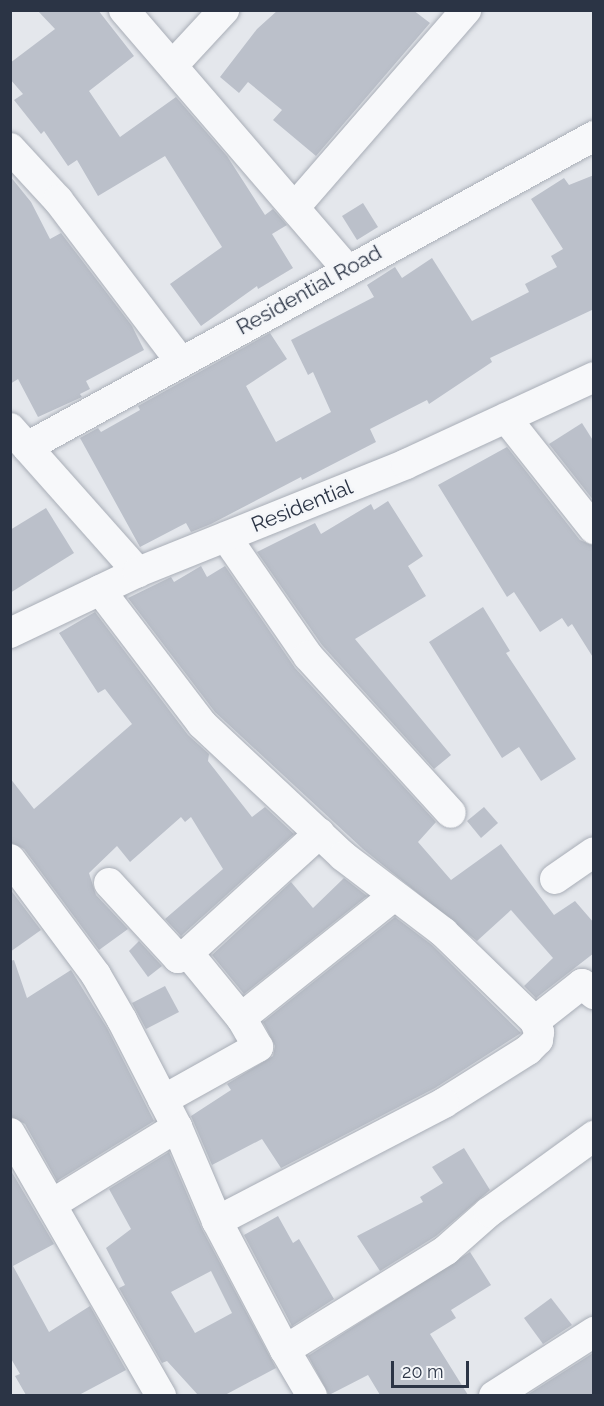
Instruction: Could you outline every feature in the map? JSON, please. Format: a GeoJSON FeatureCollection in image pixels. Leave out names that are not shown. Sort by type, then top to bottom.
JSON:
{"type":"FeatureCollection","features":[{"type":"Feature","properties":{"kind":"street"},"geometry":{"type":"LineString","coordinates":[[124,10],[174,64],[347,268]]}},
{"type":"Feature","properties":{"kind":"street"},"geometry":{"type":"LineString","coordinates":[[174,64],[224,10]]}},
{"type":"Feature","properties":{"kind":"street"},"geometry":{"type":"LineString","coordinates":[[295,207],[466,10]]}},
{"type":"Feature","properties":{"kind":"street","name":"Residential Road"},"geometry":{"type":"LineString","coordinates":[[19,437],[180,361],[347,268],[594,136]]}},
{"type":"Feature","properties":{"kind":"street"},"geometry":{"type":"LineString","coordinates":[[10,148],[58,200],[180,361]]}},
{"type":"Feature","properties":{"kind":"street","name":"Residential"},"geometry":{"type":"LineString","coordinates":[[10,633],[138,572],[406,464],[593,378]]}},
{"type":"Feature","properties":{"kind":"street"},"geometry":{"type":"LineString","coordinates":[[506,418],[594,529]]}},
{"type":"Feature","properties":{"kind":"street"},"geometry":{"type":"LineString","coordinates":[[19,437],[138,572]]}},
{"type":"Feature","properties":{"kind":"street"},"geometry":{"type":"LineString","coordinates":[[226,537],[308,656],[451,813]]}},
{"type":"Feature","properties":{"kind":"street"},"geometry":{"type":"LineString","coordinates":[[100,590],[201,724],[343,856],[443,932],[535,1021],[538,1040],[514,1061],[444,1103],[217,1221]]}},
{"type":"Feature","properties":{"kind":"street"},"geometry":{"type":"LineString","coordinates":[[109,883],[178,958],[188,953],[320,833]]}},
{"type":"Feature","properties":{"kind":"street"},"geometry":{"type":"LineString","coordinates":[[555,879],[594,852]]}},
{"type":"Feature","properties":{"kind":"street"},"geometry":{"type":"LineString","coordinates":[[10,860],[96,975],[177,1127],[217,1221],[285,1350],[312,1395]]}},
{"type":"Feature","properties":{"kind":"street"},"geometry":{"type":"LineString","coordinates":[[241,1018],[394,896]]}},
{"type":"Feature","properties":{"kind":"street"},"geometry":{"type":"LineString","coordinates":[[163,1100],[258,1047],[241,1018],[188,953]]}},
{"type":"Feature","properties":{"kind":"street"},"geometry":{"type":"LineString","coordinates":[[535,1021],[582,984],[594,994]]}},
{"type":"Feature","properties":{"kind":"street"},"geometry":{"type":"LineString","coordinates":[[52,1204],[177,1127]]}},
{"type":"Feature","properties":{"kind":"street"},"geometry":{"type":"LineString","coordinates":[[10,1133],[162,1395]]}},
{"type":"Feature","properties":{"kind":"street"},"geometry":{"type":"LineString","coordinates":[[285,1350],[446,1250],[489,1212],[594,1136]]}},
{"type":"Feature","properties":{"kind":"street"},"geometry":{"type":"LineString","coordinates":[[506,1392],[594,1332]]}},
{"type":"Feature","properties":{"kind":"building"},"geometry":{"type":"Polygon","coordinates":[[[37,10],[98,10],[134,56],[89,91],[120,137],[176,97],[227,156],[265,215],[273,209],[287,225],[272,234],[293,268],[258,289],[257,286],[201,326],[170,284],[222,247],[165,156],[98,196],[77,160],[68,166],[44,131],[41,134],[14,100],[23,94],[10,79],[10,63],[55,29],[37,10]]]}},
{"type":"Feature","properties":{"kind":"building"},"geometry":{"type":"Polygon","coordinates":[[[278,10],[413,10],[430,23],[316,156],[273,120],[282,110],[248,82],[239,93],[220,77],[257,29],[278,10]]]}},
{"type":"Feature","properties":{"kind":"building"},"geometry":{"type":"Polygon","coordinates":[[[594,175],[594,309],[490,358],[492,362],[429,404],[427,400],[370,429],[376,442],[302,480],[301,477],[211,524],[191,532],[186,523],[140,547],[80,438],[98,428],[101,432],[140,410],[138,406],[270,333],[287,359],[246,386],[276,442],[331,412],[313,372],[308,375],[291,340],[374,297],[367,285],[395,267],[402,278],[432,258],[472,321],[529,292],[525,284],[557,267],[551,256],[563,249],[531,199],[564,178],[569,185],[594,175]]]}},
{"type":"Feature","properties":{"kind":"building"},"geometry":{"type":"Polygon","coordinates":[[[10,176],[31,202],[50,239],[61,233],[132,326],[144,350],[86,381],[90,389],[80,394],[82,397],[38,417],[18,379],[10,384],[10,176]]]}},
{"type":"Feature","properties":{"kind":"building"},"geometry":{"type":"Polygon","coordinates":[[[363,203],[378,227],[357,240],[342,216],[363,203]]]}},
{"type":"Feature","properties":{"kind":"building"},"geometry":{"type":"Polygon","coordinates":[[[582,423],[594,442],[594,501],[549,444],[582,423]]]}},
{"type":"Feature","properties":{"kind":"building"},"geometry":{"type":"Polygon","coordinates":[[[507,447],[580,540],[594,546],[594,659],[572,624],[568,627],[562,618],[540,632],[514,592],[507,597],[438,485],[507,447]]]}},
{"type":"Feature","properties":{"kind":"building"},"geometry":{"type":"Polygon","coordinates":[[[388,501],[423,556],[408,566],[426,596],[355,639],[451,755],[434,769],[322,645],[257,552],[315,523],[321,534],[371,504],[374,510],[388,501]]]}},
{"type":"Feature","properties":{"kind":"building"},"geometry":{"type":"Polygon","coordinates":[[[46,508],[74,553],[10,593],[10,530],[46,508]]]}},
{"type":"Feature","properties":{"kind":"building"},"geometry":{"type":"Polygon","coordinates":[[[201,566],[207,577],[225,566],[295,668],[436,822],[418,842],[451,880],[501,844],[554,915],[575,901],[594,923],[594,953],[536,998],[524,986],[553,958],[511,910],[477,941],[363,849],[215,712],[128,598],[171,577],[174,582],[201,566]]]}},
{"type":"Feature","properties":{"kind":"building"},"geometry":{"type":"Polygon","coordinates":[[[483,607],[510,651],[506,653],[576,759],[541,781],[519,747],[502,758],[429,642],[483,607]]]}},
{"type":"Feature","properties":{"kind":"building"},"geometry":{"type":"Polygon","coordinates":[[[95,612],[188,735],[209,754],[208,761],[252,817],[265,807],[294,834],[181,936],[165,919],[223,869],[191,817],[185,822],[181,817],[130,862],[117,846],[89,873],[96,895],[128,929],[99,950],[24,849],[10,842],[10,778],[34,809],[132,724],[105,689],[98,693],[59,633],[95,612]]]}},
{"type":"Feature","properties":{"kind":"building"},"geometry":{"type":"Polygon","coordinates":[[[484,807],[498,823],[481,838],[467,821],[484,807]]]}},
{"type":"Feature","properties":{"kind":"building"},"geometry":{"type":"Polygon","coordinates":[[[344,878],[367,896],[244,994],[212,955],[291,882],[313,908],[344,878]]]}},
{"type":"Feature","properties":{"kind":"building"},"geometry":{"type":"Polygon","coordinates":[[[10,889],[41,930],[10,952],[10,889]]]}},
{"type":"Feature","properties":{"kind":"building"},"geometry":{"type":"Polygon","coordinates":[[[395,917],[432,945],[521,1033],[435,1088],[281,1168],[262,1139],[212,1165],[191,1116],[231,1090],[227,1084],[273,1056],[275,1046],[263,1022],[395,917]]]}},
{"type":"Feature","properties":{"kind":"building"},"geometry":{"type":"Polygon","coordinates":[[[139,941],[162,966],[148,977],[129,951],[139,941]]]}},
{"type":"Feature","properties":{"kind":"building"},"geometry":{"type":"Polygon","coordinates":[[[14,960],[27,998],[71,970],[107,1028],[154,1121],[57,1181],[25,1124],[10,1116],[10,961],[14,960]]]}},
{"type":"Feature","properties":{"kind":"building"},"geometry":{"type":"Polygon","coordinates":[[[165,986],[179,1012],[146,1029],[132,1003],[165,986]]]}},
{"type":"Feature","properties":{"kind":"building"},"geometry":{"type":"Polygon","coordinates":[[[464,1148],[490,1190],[436,1236],[380,1271],[357,1236],[423,1202],[420,1197],[443,1183],[432,1167],[464,1148]]]}},
{"type":"Feature","properties":{"kind":"building"},"geometry":{"type":"Polygon","coordinates":[[[169,1152],[202,1229],[276,1368],[225,1395],[198,1395],[167,1361],[162,1363],[119,1288],[125,1285],[106,1248],[131,1229],[109,1189],[169,1152]],[[211,1271],[171,1292],[195,1333],[232,1313],[211,1271]]]}},
{"type":"Feature","properties":{"kind":"building"},"geometry":{"type":"Polygon","coordinates":[[[10,1169],[54,1244],[13,1266],[49,1332],[90,1306],[126,1370],[79,1395],[26,1395],[15,1376],[20,1374],[10,1357],[10,1169]]]}},
{"type":"Feature","properties":{"kind":"building"},"geometry":{"type":"Polygon","coordinates":[[[278,1216],[293,1243],[299,1239],[334,1299],[292,1326],[244,1235],[278,1216]]]}},
{"type":"Feature","properties":{"kind":"building"},"geometry":{"type":"Polygon","coordinates":[[[470,1252],[491,1285],[451,1310],[456,1318],[430,1334],[468,1395],[380,1395],[368,1375],[329,1395],[308,1356],[470,1252]]]}},
{"type":"Feature","properties":{"kind":"building"},"geometry":{"type":"Polygon","coordinates":[[[551,1298],[572,1325],[543,1344],[524,1318],[551,1298]]]}},
{"type":"Feature","properties":{"kind":"building"},"geometry":{"type":"Polygon","coordinates":[[[593,1353],[594,1395],[527,1395],[593,1353]]]}}]}
